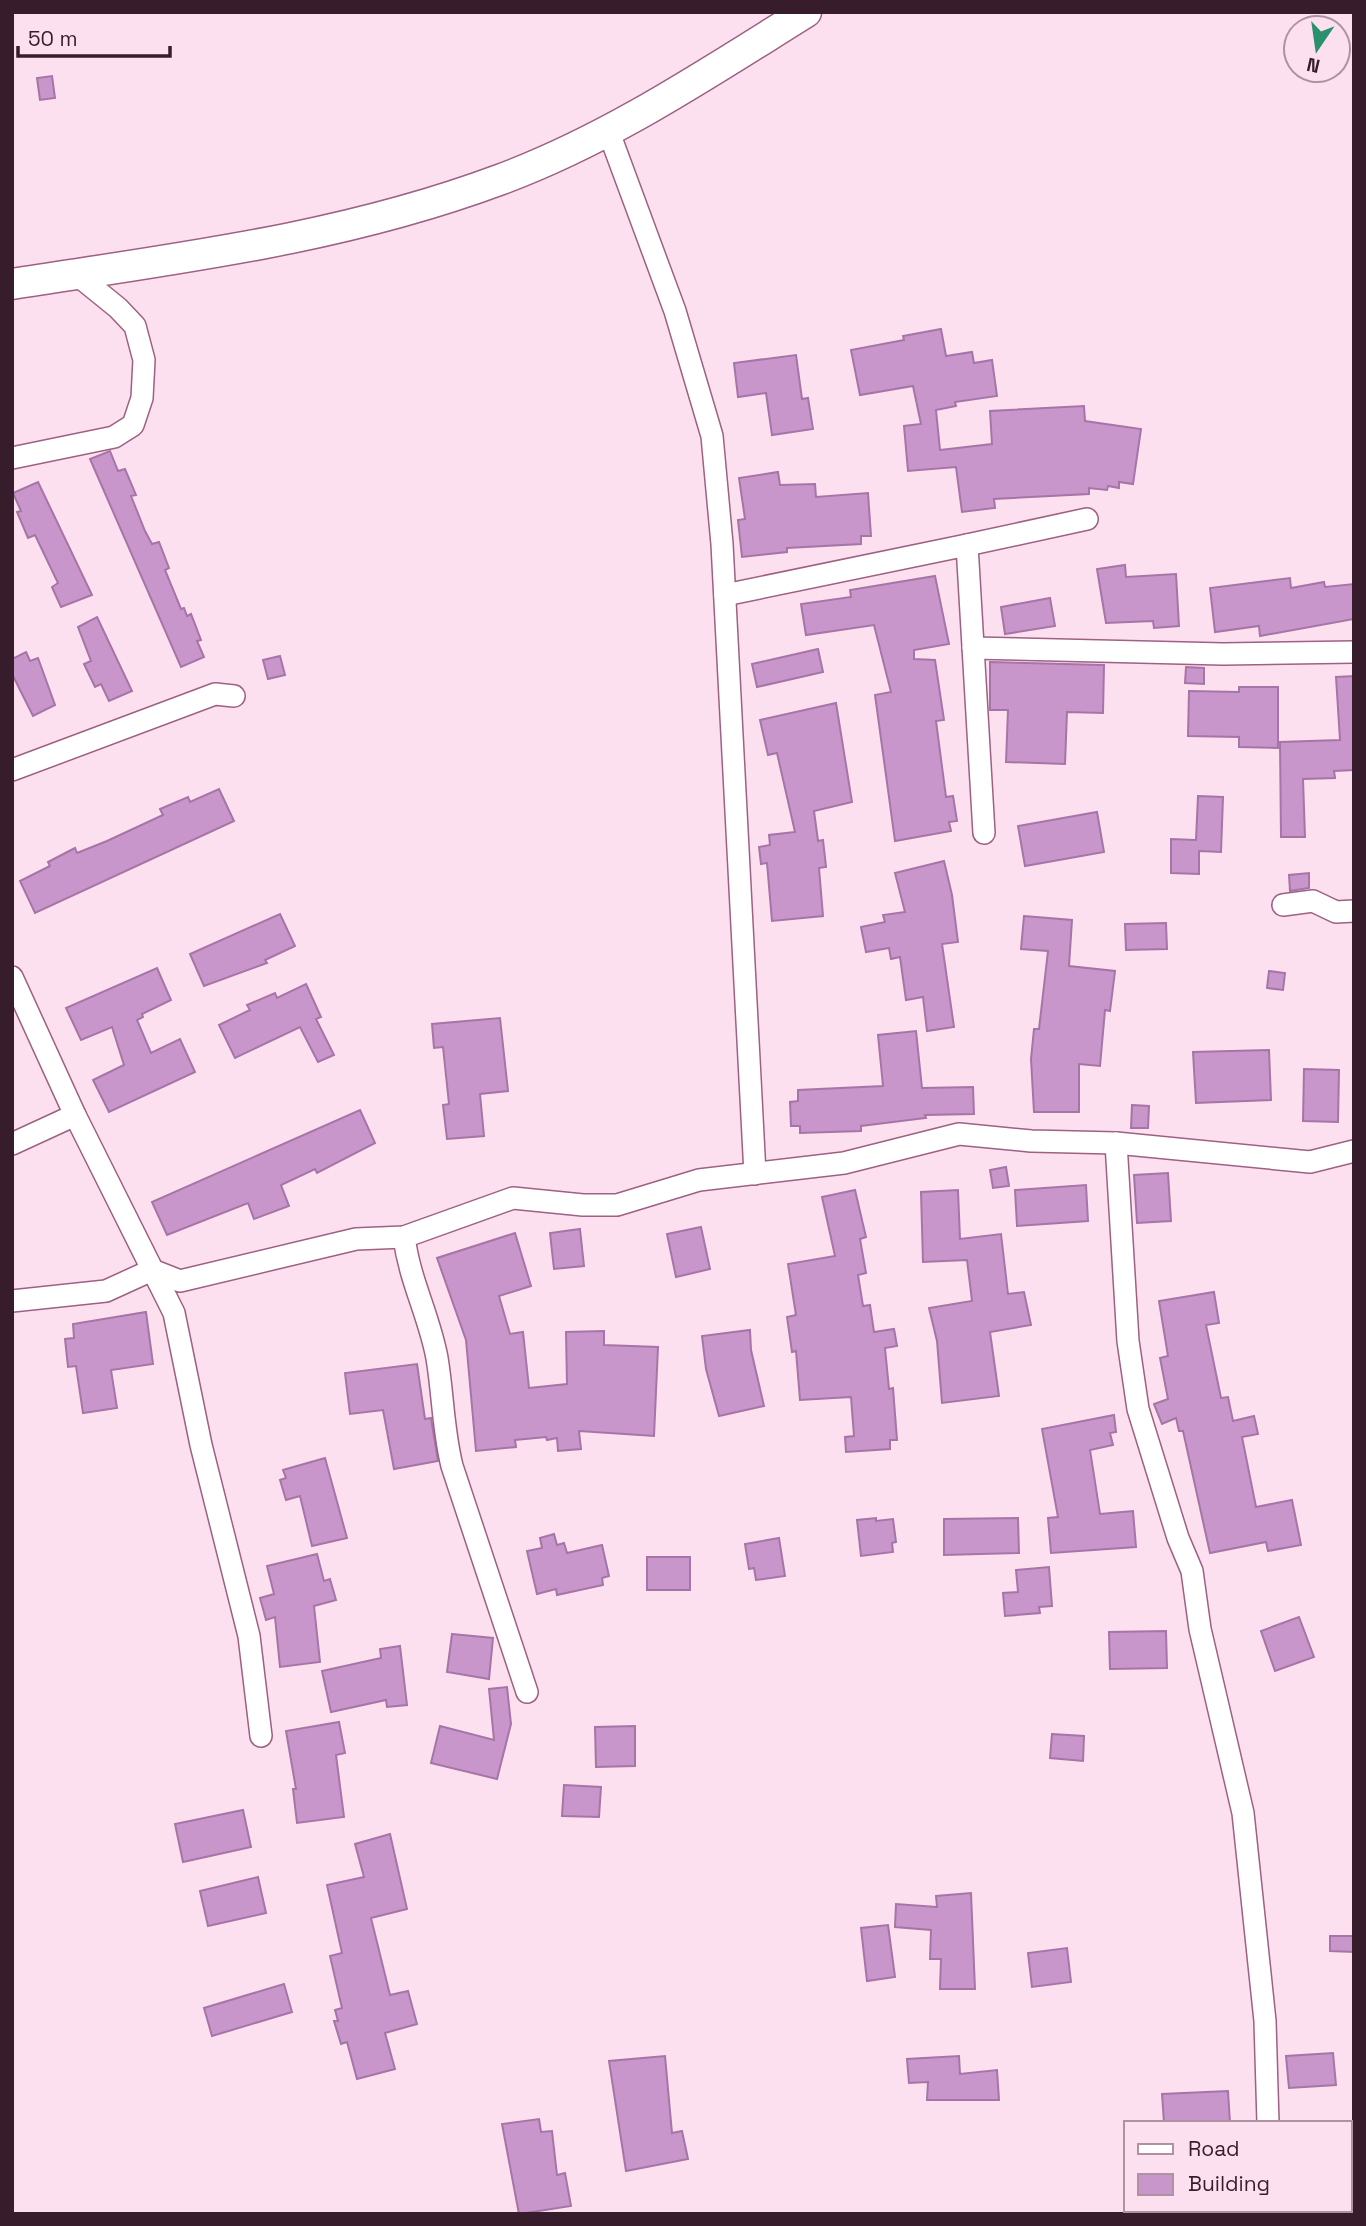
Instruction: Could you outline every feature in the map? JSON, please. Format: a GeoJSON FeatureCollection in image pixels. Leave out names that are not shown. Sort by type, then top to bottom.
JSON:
{"type":"FeatureCollection","features":[{"type":"Feature","properties":{"kind":"main road"},"geometry":{"type":"LineString","coordinates":[[12,284],[303,238],[406,212],[501,180],[608,130],[677,92],[806,12]]}},
{"type":"Feature","properties":{"kind":"street"},"geometry":{"type":"LineString","coordinates":[[608,130],[675,311],[712,436],[725,595],[755,1174]]}},
{"type":"Feature","properties":{"kind":"street"},"geometry":{"type":"LineString","coordinates":[[12,458],[114,436],[133,425],[142,398],[144,360],[135,326],[118,308],[76,274]]}},
{"type":"Feature","properties":{"kind":"street"},"geometry":{"type":"LineString","coordinates":[[725,595],[1087,519]]}},
{"type":"Feature","properties":{"kind":"street"},"geometry":{"type":"LineString","coordinates":[[967,545],[984,833]]}},
{"type":"Feature","properties":{"kind":"street"},"geometry":{"type":"LineString","coordinates":[[973,648],[1223,654],[1354,652]]}},
{"type":"Feature","properties":{"kind":"street"},"geometry":{"type":"LineString","coordinates":[[12,770],[215,694],[234,696]]}},
{"type":"Feature","properties":{"kind":"street"},"geometry":{"type":"LineString","coordinates":[[1283,905],[1313,901],[1336,912],[1354,911]]}},
{"type":"Feature","properties":{"kind":"street"},"geometry":{"type":"LineString","coordinates":[[12,977],[75,1115],[174,1313],[201,1446],[249,1636],[261,1736]]}},
{"type":"Feature","properties":{"kind":"street"},"geometry":{"type":"LineString","coordinates":[[12,1144],[75,1115]]}},
{"type":"Feature","properties":{"kind":"street"},"geometry":{"type":"LineString","coordinates":[[12,1301],[106,1291],[152,1270],[180,1281],[356,1239],[404,1237],[513,1198],[583,1205],[617,1205],[699,1180],[844,1163],[959,1134],[1031,1141],[1116,1143],[1310,1162],[1353,1155]]}},
{"type":"Feature","properties":{"kind":"street"},"geometry":{"type":"LineString","coordinates":[[1116,1143],[1128,1341],[1139,1409],[1178,1538],[1192,1571],[1199,1629],[1243,1813],[1265,2021],[1268,2121]]}},
{"type":"Feature","properties":{"kind":"street"},"geometry":{"type":"LineString","coordinates":[[404,1237],[408,1271],[429,1327],[437,1358],[446,1441],[452,1466],[527,1692]]}},
{"type":"Feature","properties":{"kind":"building"},"geometry":{"type":"Polygon","coordinates":[[[52,76],[55,98],[40,100],[37,78],[52,76]]]}},
{"type":"Feature","properties":{"kind":"building"},"geometry":{"type":"Polygon","coordinates":[[[941,329],[946,356],[972,352],[974,363],[992,360],[997,396],[955,402],[956,406],[936,410],[940,450],[992,444],[990,411],[1084,406],[1085,421],[1141,429],[1133,484],[1119,482],[1119,488],[1108,486],[1107,490],[1089,488],[1089,494],[994,499],[995,508],[962,512],[956,467],[908,471],[904,426],[921,424],[913,386],[860,395],[851,350],[904,340],[903,336],[941,329]]]}},
{"type":"Feature","properties":{"kind":"building"},"geometry":{"type":"Polygon","coordinates":[[[796,355],[802,399],[808,398],[813,429],[772,435],[766,393],[738,397],[734,363],[796,355]]]}},
{"type":"Feature","properties":{"kind":"building"},"geometry":{"type":"Polygon","coordinates":[[[110,451],[118,471],[125,469],[136,495],[131,496],[145,531],[152,544],[159,542],[169,568],[165,570],[181,609],[184,608],[187,616],[191,614],[201,640],[197,641],[204,657],[181,667],[90,459],[110,451]]]}},
{"type":"Feature","properties":{"kind":"building"},"geometry":{"type":"Polygon","coordinates":[[[778,472],[780,485],[815,484],[816,497],[868,493],[871,536],[861,536],[861,544],[787,548],[787,552],[742,557],[738,520],[745,519],[739,478],[778,472]]]}},
{"type":"Feature","properties":{"kind":"building"},"geometry":{"type":"Polygon","coordinates":[[[38,482],[92,595],[61,607],[52,587],[58,583],[35,535],[28,538],[17,512],[21,511],[13,493],[38,482]]]}},
{"type":"Feature","properties":{"kind":"building"},"geometry":{"type":"Polygon","coordinates":[[[1125,565],[1126,577],[1176,574],[1179,626],[1154,628],[1153,621],[1106,623],[1097,569],[1125,565]]]}},
{"type":"Feature","properties":{"kind":"building"},"geometry":{"type":"Polygon","coordinates":[[[935,576],[949,644],[914,650],[914,659],[935,660],[944,720],[936,721],[946,797],[953,796],[957,821],[949,822],[951,831],[895,841],[875,695],[891,692],[874,625],[806,635],[801,604],[851,597],[850,590],[935,576]]]}},
{"type":"Feature","properties":{"kind":"building"},"geometry":{"type":"Polygon","coordinates":[[[1290,578],[1291,588],[1324,582],[1325,587],[1354,584],[1354,619],[1260,636],[1259,626],[1215,632],[1210,588],[1290,578]]]}},
{"type":"Feature","properties":{"kind":"building"},"geometry":{"type":"Polygon","coordinates":[[[1050,598],[1055,626],[1005,634],[1001,607],[1050,598]]]}},
{"type":"Feature","properties":{"kind":"building"},"geometry":{"type":"Polygon","coordinates":[[[97,617],[132,691],[109,701],[101,684],[95,687],[84,664],[91,661],[78,627],[97,617]]]}},
{"type":"Feature","properties":{"kind":"building"},"geometry":{"type":"Polygon","coordinates":[[[818,649],[823,672],[757,687],[752,664],[818,649]]]}},
{"type":"Feature","properties":{"kind":"building"},"geometry":{"type":"Polygon","coordinates":[[[26,652],[30,661],[38,658],[55,705],[33,716],[12,674],[12,659],[26,652]]]}},
{"type":"Feature","properties":{"kind":"building"},"geometry":{"type":"Polygon","coordinates":[[[280,656],[285,675],[268,679],[263,660],[280,656]]]}},
{"type":"Feature","properties":{"kind":"building"},"geometry":{"type":"Polygon","coordinates":[[[990,662],[1104,665],[1103,713],[1067,712],[1065,764],[1006,762],[1008,710],[990,710],[990,662]]]}},
{"type":"Feature","properties":{"kind":"building"},"geometry":{"type":"Polygon","coordinates":[[[1186,667],[1204,668],[1204,684],[1185,683],[1186,667]]]}},
{"type":"Feature","properties":{"kind":"building"},"geometry":{"type":"Polygon","coordinates":[[[1354,676],[1354,770],[1334,771],[1335,778],[1303,779],[1305,837],[1281,837],[1280,742],[1340,740],[1336,677],[1354,676]]]}},
{"type":"Feature","properties":{"kind":"building"},"geometry":{"type":"Polygon","coordinates":[[[1239,687],[1278,687],[1278,748],[1239,747],[1239,737],[1188,736],[1189,691],[1239,692],[1239,687]]]}},
{"type":"Feature","properties":{"kind":"building"},"geometry":{"type":"Polygon","coordinates":[[[836,703],[852,802],[814,811],[818,841],[823,840],[826,867],[819,868],[823,916],[772,921],[767,863],[761,864],[759,847],[770,845],[769,835],[795,832],[777,753],[768,755],[760,720],[836,703]]]}},
{"type":"Feature","properties":{"kind":"building"},"geometry":{"type":"Polygon","coordinates":[[[219,789],[234,821],[35,913],[20,881],[50,866],[48,862],[75,848],[77,853],[107,841],[163,815],[160,809],[188,797],[190,802],[219,789]]]}},
{"type":"Feature","properties":{"kind":"building"},"geometry":{"type":"Polygon","coordinates":[[[1198,796],[1223,797],[1221,852],[1199,851],[1199,874],[1171,873],[1171,839],[1196,840],[1198,796]]]}},
{"type":"Feature","properties":{"kind":"building"},"geometry":{"type":"Polygon","coordinates":[[[1097,812],[1104,852],[1025,866],[1018,826],[1097,812]]]}},
{"type":"Feature","properties":{"kind":"building"},"geometry":{"type":"Polygon","coordinates":[[[944,861],[958,942],[942,944],[954,1027],[927,1031],[923,997],[906,1000],[900,957],[891,959],[889,948],[866,952],[861,927],[885,922],[883,915],[905,912],[895,873],[944,861]]]}},
{"type":"Feature","properties":{"kind":"building"},"geometry":{"type":"Polygon","coordinates":[[[1309,873],[1309,888],[1290,891],[1289,875],[1309,873]]]}},
{"type":"Feature","properties":{"kind":"building"},"geometry":{"type":"Polygon","coordinates":[[[280,914],[295,946],[265,960],[267,963],[204,986],[190,954],[280,914]]]}},
{"type":"Feature","properties":{"kind":"building"},"geometry":{"type":"Polygon","coordinates":[[[1024,916],[1072,920],[1069,966],[1115,971],[1110,1011],[1105,1010],[1100,1066],[1079,1064],[1079,1112],[1034,1112],[1031,1059],[1034,1029],[1039,1029],[1048,951],[1021,949],[1024,916]]]}},
{"type":"Feature","properties":{"kind":"building"},"geometry":{"type":"Polygon","coordinates":[[[1166,923],[1167,949],[1126,950],[1125,924],[1166,923]]]}},
{"type":"Feature","properties":{"kind":"building"},"geometry":{"type":"Polygon","coordinates":[[[157,968],[171,1000],[142,1014],[143,1017],[137,1020],[151,1053],[180,1039],[195,1072],[109,1112],[93,1080],[124,1065],[112,1027],[81,1040],[66,1008],[157,968]]]}},
{"type":"Feature","properties":{"kind":"building"},"geometry":{"type":"Polygon","coordinates":[[[1269,971],[1285,973],[1283,990],[1267,988],[1269,971]]]}},
{"type":"Feature","properties":{"kind":"building"},"geometry":{"type":"Polygon","coordinates":[[[306,984],[321,1017],[316,1019],[334,1055],[318,1062],[300,1027],[235,1058],[219,1025],[250,1010],[247,1005],[275,993],[277,998],[306,984]]]}},
{"type":"Feature","properties":{"kind":"building"},"geometry":{"type":"Polygon","coordinates":[[[500,1018],[508,1091],[480,1094],[484,1136],[447,1139],[443,1105],[449,1104],[443,1047],[434,1048],[432,1024],[500,1018]]]}},
{"type":"Feature","properties":{"kind":"building"},"geometry":{"type":"Polygon","coordinates":[[[916,1031],[922,1088],[973,1087],[974,1114],[925,1115],[926,1118],[861,1126],[861,1131],[800,1133],[800,1126],[791,1126],[790,1102],[798,1101],[798,1090],[883,1086],[878,1035],[916,1031]]]}},
{"type":"Feature","properties":{"kind":"building"},"geometry":{"type":"Polygon","coordinates":[[[1269,1050],[1271,1100],[1196,1103],[1193,1052],[1269,1050]]]}},
{"type":"Feature","properties":{"kind":"building"},"geometry":{"type":"Polygon","coordinates":[[[1304,1069],[1339,1070],[1338,1122],[1303,1121],[1304,1069]]]}},
{"type":"Feature","properties":{"kind":"building"},"geometry":{"type":"Polygon","coordinates":[[[1132,1105],[1149,1106],[1148,1128],[1131,1128],[1132,1105]]]}},
{"type":"Feature","properties":{"kind":"building"},"geometry":{"type":"Polygon","coordinates":[[[360,1110],[375,1143],[317,1173],[315,1169],[281,1185],[289,1206],[254,1219],[248,1203],[167,1235],[152,1202],[360,1110]]]}},
{"type":"Feature","properties":{"kind":"building"},"geometry":{"type":"Polygon","coordinates":[[[1006,1167],[1009,1186],[993,1188],[990,1170],[1006,1167]]]}},
{"type":"Feature","properties":{"kind":"building"},"geometry":{"type":"Polygon","coordinates":[[[1168,1173],[1171,1221],[1137,1223],[1134,1175],[1168,1173]]]}},
{"type":"Feature","properties":{"kind":"building"},"geometry":{"type":"Polygon","coordinates":[[[1086,1185],[1088,1221],[1017,1226],[1015,1190],[1086,1185]]]}},
{"type":"Feature","properties":{"kind":"building"},"geometry":{"type":"Polygon","coordinates":[[[855,1190],[866,1237],[860,1239],[866,1273],[858,1275],[863,1306],[870,1305],[874,1332],[894,1329],[897,1346],[885,1348],[889,1389],[893,1388],[897,1440],[890,1440],[890,1449],[846,1452],[845,1437],[854,1436],[851,1397],[800,1400],[796,1351],[792,1352],[787,1317],[796,1315],[788,1264],[835,1256],[822,1197],[855,1190]]]}},
{"type":"Feature","properties":{"kind":"building"},"geometry":{"type":"Polygon","coordinates":[[[958,1190],[960,1239],[1001,1234],[1008,1294],[1024,1292],[1031,1325],[990,1332],[999,1396],[942,1403],[937,1341],[929,1308],[972,1301],[967,1260],[923,1262],[921,1192],[958,1190]]]}},
{"type":"Feature","properties":{"kind":"building"},"geometry":{"type":"Polygon","coordinates":[[[701,1227],[710,1269],[676,1277],[667,1234],[701,1227]]]}},
{"type":"Feature","properties":{"kind":"building"},"geometry":{"type":"Polygon","coordinates":[[[580,1229],[584,1266],[554,1269],[550,1233],[580,1229]]]}},
{"type":"Feature","properties":{"kind":"building"},"geometry":{"type":"Polygon","coordinates":[[[515,1233],[531,1286],[499,1296],[510,1334],[523,1332],[529,1388],[567,1384],[566,1332],[604,1331],[604,1345],[658,1347],[654,1436],[579,1431],[581,1449],[558,1451],[557,1438],[547,1440],[546,1437],[515,1440],[516,1447],[476,1451],[466,1340],[437,1258],[515,1233]]]}},
{"type":"Feature","properties":{"kind":"building"},"geometry":{"type":"Polygon","coordinates":[[[1214,1292],[1219,1323],[1206,1325],[1221,1398],[1228,1397],[1233,1421],[1254,1416],[1258,1434],[1242,1437],[1256,1507],[1292,1500],[1301,1545],[1268,1551],[1266,1542],[1210,1553],[1183,1431],[1179,1431],[1176,1418],[1162,1424],[1154,1404],[1168,1399],[1160,1358],[1168,1356],[1159,1301],[1214,1292]]]}},
{"type":"Feature","properties":{"kind":"building"},"geometry":{"type":"Polygon","coordinates":[[[146,1312],[153,1364],[111,1370],[117,1408],[83,1413],[76,1366],[68,1367],[65,1339],[74,1338],[73,1324],[146,1312]]]}},
{"type":"Feature","properties":{"kind":"building"},"geometry":{"type":"Polygon","coordinates":[[[750,1330],[751,1350],[764,1406],[719,1416],[706,1369],[702,1336],[750,1330]]]}},
{"type":"Feature","properties":{"kind":"building"},"geometry":{"type":"Polygon","coordinates":[[[417,1364],[425,1419],[431,1418],[438,1461],[394,1469],[383,1410],[350,1414],[345,1373],[417,1364]]]}},
{"type":"Feature","properties":{"kind":"building"},"geometry":{"type":"Polygon","coordinates":[[[1114,1415],[1116,1432],[1110,1433],[1113,1445],[1090,1450],[1100,1514],[1133,1511],[1136,1547],[1051,1553],[1048,1518],[1058,1517],[1042,1429],[1114,1415]]]}},
{"type":"Feature","properties":{"kind":"building"},"geometry":{"type":"Polygon","coordinates":[[[325,1458],[347,1538],[312,1546],[300,1496],[286,1500],[280,1480],[286,1478],[283,1470],[325,1458]]]}},
{"type":"Feature","properties":{"kind":"building"},"geometry":{"type":"Polygon","coordinates":[[[876,1518],[876,1521],[893,1519],[896,1542],[892,1543],[893,1552],[861,1556],[857,1520],[876,1518]]]}},
{"type":"Feature","properties":{"kind":"building"},"geometry":{"type":"Polygon","coordinates":[[[1018,1518],[1019,1553],[944,1555],[944,1519],[1018,1518]]]}},
{"type":"Feature","properties":{"kind":"building"},"geometry":{"type":"Polygon","coordinates":[[[554,1534],[557,1545],[564,1543],[567,1553],[602,1545],[609,1576],[602,1578],[603,1585],[557,1595],[556,1589],[537,1594],[527,1551],[542,1548],[540,1538],[554,1534]]]}},
{"type":"Feature","properties":{"kind":"building"},"geometry":{"type":"Polygon","coordinates":[[[779,1538],[785,1576],[756,1580],[754,1568],[749,1569],[745,1544],[779,1538]]]}},
{"type":"Feature","properties":{"kind":"building"},"geometry":{"type":"Polygon","coordinates":[[[317,1554],[324,1581],[330,1579],[336,1600],[314,1606],[320,1662],[280,1667],[275,1617],[266,1620],[260,1598],[274,1594],[267,1566],[317,1554]]]}},
{"type":"Feature","properties":{"kind":"building"},"geometry":{"type":"Polygon","coordinates":[[[647,1557],[690,1557],[690,1590],[647,1590],[647,1557]]]}},
{"type":"Feature","properties":{"kind":"building"},"geometry":{"type":"Polygon","coordinates":[[[1049,1567],[1052,1606],[1039,1607],[1040,1613],[1005,1616],[1003,1593],[1018,1592],[1016,1570],[1049,1567]]]}},
{"type":"Feature","properties":{"kind":"building"},"geometry":{"type":"Polygon","coordinates":[[[1299,1617],[1314,1657],[1275,1671],[1261,1631],[1299,1617]]]}},
{"type":"Feature","properties":{"kind":"building"},"geometry":{"type":"Polygon","coordinates":[[[1166,1631],[1167,1668],[1110,1669],[1109,1632],[1166,1631]]]}},
{"type":"Feature","properties":{"kind":"building"},"geometry":{"type":"Polygon","coordinates":[[[452,1634],[493,1638],[489,1679],[447,1672],[452,1634]]]}},
{"type":"Feature","properties":{"kind":"building"},"geometry":{"type":"Polygon","coordinates":[[[400,1646],[407,1705],[387,1707],[386,1700],[331,1712],[322,1671],[381,1658],[380,1649],[400,1646]]]}},
{"type":"Feature","properties":{"kind":"building"},"geometry":{"type":"Polygon","coordinates":[[[507,1687],[511,1724],[497,1779],[431,1763],[440,1726],[494,1740],[489,1689],[507,1687]]]}},
{"type":"Feature","properties":{"kind":"building"},"geometry":{"type":"Polygon","coordinates":[[[339,1722],[345,1753],[336,1755],[344,1817],[297,1823],[293,1789],[296,1789],[286,1731],[339,1722]]]}},
{"type":"Feature","properties":{"kind":"building"},"geometry":{"type":"Polygon","coordinates":[[[635,1726],[635,1766],[596,1767],[595,1727],[635,1726]]]}},
{"type":"Feature","properties":{"kind":"building"},"geometry":{"type":"Polygon","coordinates":[[[1052,1734],[1084,1736],[1083,1761],[1050,1758],[1052,1734]]]}},
{"type":"Feature","properties":{"kind":"building"},"geometry":{"type":"Polygon","coordinates":[[[564,1785],[601,1787],[599,1817],[562,1816],[564,1785]]]}},
{"type":"Feature","properties":{"kind":"building"},"geometry":{"type":"Polygon","coordinates":[[[243,1810],[251,1847],[183,1862],[175,1824],[243,1810]]]}},
{"type":"Feature","properties":{"kind":"building"},"geometry":{"type":"Polygon","coordinates":[[[390,1834],[407,1909],[371,1918],[390,1995],[408,1991],[417,2024],[385,2033],[395,2069],[357,2079],[347,2042],[341,2044],[334,2021],[338,2021],[335,2010],[342,2008],[330,1956],[342,1953],[327,1885],[364,1877],[355,1844],[390,1834]]]}},
{"type":"Feature","properties":{"kind":"building"},"geometry":{"type":"Polygon","coordinates":[[[258,1877],[266,1913],[208,1926],[200,1891],[258,1877]]]}},
{"type":"Feature","properties":{"kind":"building"},"geometry":{"type":"Polygon","coordinates":[[[971,1893],[975,1989],[940,1989],[941,1959],[930,1959],[931,1930],[895,1927],[896,1904],[937,1907],[936,1896],[971,1893]]]}},
{"type":"Feature","properties":{"kind":"building"},"geometry":{"type":"Polygon","coordinates":[[[888,1925],[895,1977],[867,1981],[861,1928],[888,1925]]]}},
{"type":"Feature","properties":{"kind":"building"},"geometry":{"type":"Polygon","coordinates":[[[1330,1936],[1354,1936],[1354,1952],[1330,1951],[1330,1936]]]}},
{"type":"Feature","properties":{"kind":"building"},"geometry":{"type":"Polygon","coordinates":[[[1067,1948],[1071,1982],[1032,1987],[1028,1953],[1067,1948]]]}},
{"type":"Feature","properties":{"kind":"building"},"geometry":{"type":"Polygon","coordinates":[[[284,1984],[292,2012],[212,2036],[204,2008],[284,1984]]]}},
{"type":"Feature","properties":{"kind":"building"},"geometry":{"type":"Polygon","coordinates":[[[1333,2053],[1336,2085],[1289,2088],[1286,2056],[1333,2053]]]}},
{"type":"Feature","properties":{"kind":"building"},"geometry":{"type":"Polygon","coordinates":[[[665,2056],[672,2133],[682,2131],[688,2159],[626,2171],[609,2061],[665,2056]]]}},
{"type":"Feature","properties":{"kind":"building"},"geometry":{"type":"Polygon","coordinates":[[[959,2056],[960,2074],[997,2070],[999,2100],[927,2100],[928,2082],[909,2083],[907,2059],[959,2056]]]}},
{"type":"Feature","properties":{"kind":"building"},"geometry":{"type":"Polygon","coordinates":[[[1228,2091],[1230,2121],[1164,2121],[1162,2094],[1228,2091]]]}},
{"type":"Feature","properties":{"kind":"building"},"geometry":{"type":"Polygon","coordinates":[[[539,2119],[541,2132],[552,2131],[557,2175],[565,2173],[571,2206],[519,2214],[502,2124],[539,2119]]]}}]}
